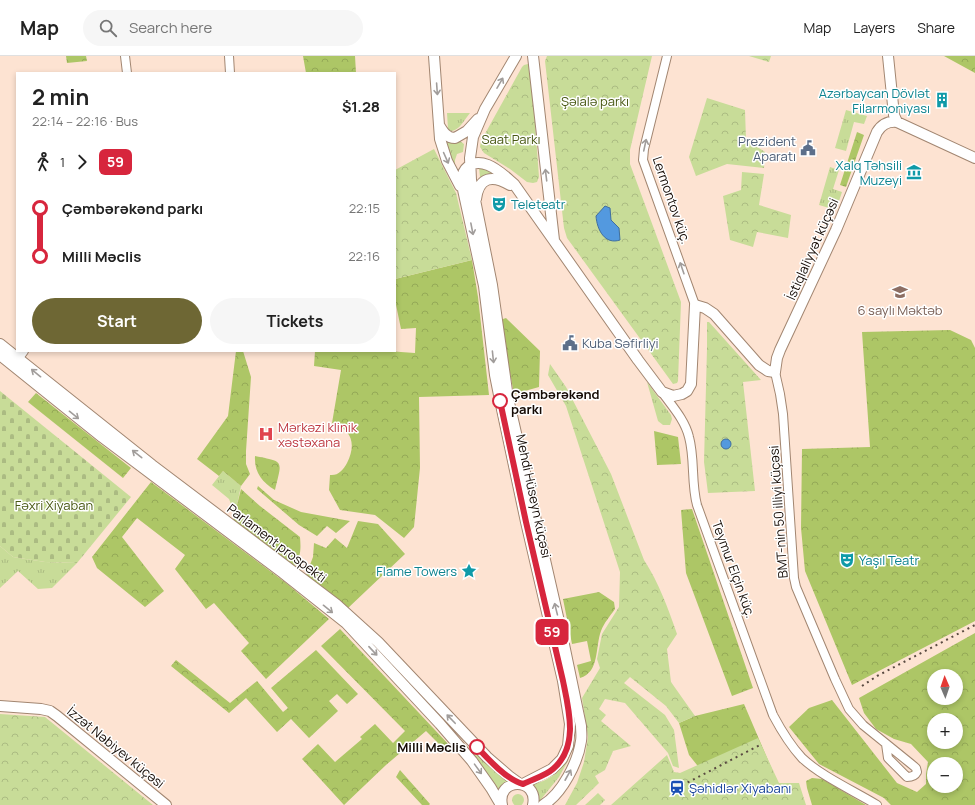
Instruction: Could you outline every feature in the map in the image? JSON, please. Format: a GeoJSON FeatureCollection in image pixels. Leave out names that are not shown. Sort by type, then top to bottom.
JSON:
{"type":"FeatureCollection","features":[{"type":"Feature","properties":{"kind":"main road"},"geometry":{"type":"LineString","coordinates":[[434,56],[440,139],[444,154],[463,191]]}},
{"type":"Feature","properties":{"kind":"main road"},"geometry":{"type":"LineString","coordinates":[[470,165],[473,137],[485,109],[516,56]]}},
{"type":"Feature","properties":{"kind":"main road"},"geometry":{"type":"LineString","coordinates":[[533,56],[554,242]]}},
{"type":"Feature","properties":{"kind":"main road"},"geometry":{"type":"LineString","coordinates":[[888,56],[894,115],[898,122],[975,158]]}},
{"type":"Feature","properties":{"kind":"main road"},"geometry":{"type":"LineString","coordinates":[[439,123],[443,132],[447,136],[455,138],[467,131],[485,109]]}},
{"type":"Feature","properties":{"kind":"main road","name":"İstiqlaliyyət küçəsi"},"geometry":{"type":"LineString","coordinates":[[775,372],[780,350],[836,230],[877,132],[881,126],[886,123],[898,122]]}},
{"type":"Feature","properties":{"kind":"main road"},"geometry":{"type":"LineString","coordinates":[[463,191],[461,179],[462,174],[464,169],[470,165],[482,164],[493,168],[509,180],[520,193],[662,392]]}},
{"type":"Feature","properties":{"kind":"main road","name":"Mehdi Hüseyn küçəsi"},"geometry":{"type":"LineString","coordinates":[[470,165],[476,206],[492,285],[508,398],[564,644],[581,726],[579,752],[572,769],[549,805]]}},
{"type":"Feature","properties":{"kind":"main road"},"geometry":{"type":"LineString","coordinates":[[476,206],[479,188],[486,180],[494,179],[503,181],[520,193]]}},
{"type":"Feature","properties":{"kind":"main road","name":"Mehdi Hüseyn küçəsi"},"geometry":{"type":"LineString","coordinates":[[463,191],[484,286],[495,375],[500,400],[526,522],[563,681],[570,724],[568,746],[562,759],[552,769],[522,784],[512,784],[505,789],[501,796],[502,805]]}},
{"type":"Feature","properties":{"kind":"main road"},"geometry":{"type":"LineString","coordinates":[[695,305],[709,310],[759,365],[768,371],[775,372]]}},
{"type":"Feature","properties":{"kind":"main road","name":"Lermontov küç."},"geometry":{"type":"LineString","coordinates":[[662,392],[673,396],[682,394],[687,391],[691,384],[695,305]]}},
{"type":"Feature","properties":{"kind":"main road","name":"Parlament prospekti"},"geometry":{"type":"LineString","coordinates":[[0,344],[21,355],[152,465],[336,604],[378,642],[487,757],[509,776],[533,793],[536,804]]}},
{"type":"Feature","properties":{"kind":"main road","name":"Parlament prospekti"},"geometry":{"type":"LineString","coordinates":[[0,355],[102,437],[289,578],[346,623],[440,724],[472,761],[502,805]]}},
{"type":"Feature","properties":{"kind":"main road","name":"İzzət Nəbiyev küçəsi"},"geometry":{"type":"LineString","coordinates":[[0,706],[50,711],[166,805]]}},
{"type":"Feature","properties":{"kind":"main road","name":"Mehdi Hüseyn küçəsi"},"geometry":{"type":"LineString","coordinates":[[536,804],[552,798],[560,789]]}},
{"type":"Feature","properties":{"kind":"street"},"geometry":{"type":"LineString","coordinates":[[125,56],[127,72]]}},
{"type":"Feature","properties":{"kind":"street"},"geometry":{"type":"LineString","coordinates":[[229,56],[230,72]]}},
{"type":"Feature","properties":{"kind":"street","name":"Lermontov küç."},"geometry":{"type":"LineString","coordinates":[[667,56],[644,149],[643,160],[695,305]]}},
{"type":"Feature","properties":{"kind":"street","name":"BMT-nin 50 illiyi küçəsi"},"geometry":{"type":"LineString","coordinates":[[775,372],[783,414],[794,578],[796,587],[849,708],[863,726],[886,744]]}},
{"type":"Feature","properties":{"kind":"street","name":"Teymur Elçin küç."},"geometry":{"type":"LineString","coordinates":[[662,392],[680,417],[688,433],[691,443],[696,500],[772,712],[792,747],[803,758],[820,772],[877,805]]}},
{"type":"Feature","properties":{"kind":"green space"},"geometry":{"type":"Polygon","coordinates":[[[66,56],[86,56],[87,61],[67,63],[66,56]]]}},
{"type":"Feature","properties":{"kind":"green space"},"geometry":{"type":"Polygon","coordinates":[[[303,56],[355,56],[356,72],[306,72],[303,56]]]}},
{"type":"Feature","properties":{"kind":"green space","name":"Şəlalə parkı"},"geometry":{"type":"Polygon","coordinates":[[[547,56],[652,56],[630,150],[630,164],[681,302],[677,383],[673,384],[567,238],[564,228],[545,61],[547,56]]]}},
{"type":"Feature","properties":{"kind":"green space"},"geometry":{"type":"Polygon","coordinates":[[[749,56],[771,56],[769,62],[749,56]]]}},
{"type":"Feature","properties":{"kind":"green space"},"geometry":{"type":"Polygon","coordinates":[[[944,56],[975,56],[975,73],[944,56]]]}},
{"type":"Feature","properties":{"kind":"green space","name":"Saat Parkı"},"geometry":{"type":"Polygon","coordinates":[[[528,64],[531,69],[539,177],[537,182],[533,183],[527,182],[510,169],[484,153],[480,147],[481,141],[522,67],[528,64]]]}},
{"type":"Feature","properties":{"kind":"green space"},"geometry":{"type":"Polygon","coordinates":[[[707,98],[745,110],[746,140],[765,152],[764,168],[727,164],[696,176],[689,157],[707,98]]]}},
{"type":"Feature","properties":{"kind":"green space"},"geometry":{"type":"Polygon","coordinates":[[[846,110],[867,116],[864,124],[854,122],[846,151],[835,148],[846,110]]]}},
{"type":"Feature","properties":{"kind":"green space"},"geometry":{"type":"Polygon","coordinates":[[[447,113],[470,113],[457,129],[451,131],[448,129],[447,113]]]}},
{"type":"Feature","properties":{"kind":"green space"},"geometry":{"type":"Polygon","coordinates":[[[857,132],[864,135],[846,187],[840,185],[857,132]]]}},
{"type":"Feature","properties":{"kind":"green space"},"geometry":{"type":"Polygon","coordinates":[[[443,139],[454,143],[460,141],[464,144],[463,152],[457,154],[455,167],[443,139]]]}},
{"type":"Feature","properties":{"kind":"green space"},"geometry":{"type":"Polygon","coordinates":[[[434,149],[456,193],[472,260],[396,279],[396,169],[434,149]]]}},
{"type":"Feature","properties":{"kind":"green space"},"geometry":{"type":"Polygon","coordinates":[[[830,167],[839,170],[833,189],[842,192],[836,210],[819,205],[830,167]]]}},
{"type":"Feature","properties":{"kind":"green space"},"geometry":{"type":"Polygon","coordinates":[[[479,168],[489,169],[507,181],[492,175],[480,177],[479,168]]]}},
{"type":"Feature","properties":{"kind":"green space"},"geometry":{"type":"Polygon","coordinates":[[[742,172],[764,174],[759,205],[791,215],[788,238],[757,232],[753,247],[730,240],[723,196],[741,190],[742,172]]]}},
{"type":"Feature","properties":{"kind":"green space"},"geometry":{"type":"Polygon","coordinates":[[[472,260],[478,297],[489,395],[419,397],[420,468],[414,527],[404,538],[375,515],[340,510],[329,490],[330,475],[340,472],[344,468],[350,456],[352,444],[348,434],[339,426],[332,423],[341,370],[314,366],[315,352],[415,353],[416,328],[401,329],[396,305],[396,279],[472,260]]]}},
{"type":"Feature","properties":{"kind":"green space"},"geometry":{"type":"Polygon","coordinates":[[[506,318],[540,351],[539,387],[514,394],[500,320],[506,318]]]}},
{"type":"Feature","properties":{"kind":"green space"},"geometry":{"type":"Polygon","coordinates":[[[707,322],[709,322],[761,380],[743,382],[755,491],[708,493],[704,462],[707,322]]]}},
{"type":"Feature","properties":{"kind":"green space"},"geometry":{"type":"Polygon","coordinates":[[[950,330],[971,340],[975,348],[975,621],[852,685],[805,571],[801,528],[802,449],[870,447],[862,332],[950,330]]]}},
{"type":"Feature","properties":{"kind":"green space"},"geometry":{"type":"Polygon","coordinates":[[[236,352],[243,352],[251,377],[246,451],[246,464],[250,474],[241,486],[223,471],[219,476],[197,459],[228,416],[236,352]]]}},
{"type":"Feature","properties":{"kind":"green space"},"geometry":{"type":"Polygon","coordinates":[[[550,364],[566,387],[611,474],[644,560],[663,596],[677,634],[667,649],[671,682],[695,716],[679,723],[666,706],[630,677],[624,683],[665,715],[674,730],[679,768],[673,766],[668,753],[625,703],[605,699],[599,709],[606,715],[601,721],[631,746],[613,751],[605,770],[595,776],[599,783],[576,805],[565,805],[577,783],[584,762],[588,737],[582,698],[600,668],[597,659],[602,634],[619,607],[620,572],[566,406],[548,375],[550,364]]]}},
{"type":"Feature","properties":{"kind":"green space"},"geometry":{"type":"Polygon","coordinates":[[[647,382],[671,415],[672,419],[670,425],[663,425],[658,421],[647,382]]]}},
{"type":"Feature","properties":{"kind":"green space","name":"Fəxri Xiyaban"},"geometry":{"type":"Polygon","coordinates":[[[0,391],[131,497],[77,563],[45,562],[13,557],[0,546],[0,391]]]}},
{"type":"Feature","properties":{"kind":"green space"},"geometry":{"type":"Polygon","coordinates":[[[36,393],[131,468],[123,478],[28,402],[36,393]]]}},
{"type":"Feature","properties":{"kind":"green space"},"geometry":{"type":"Polygon","coordinates":[[[654,431],[678,437],[681,464],[657,465],[654,431]]]}},
{"type":"Feature","properties":{"kind":"green space"},"geometry":{"type":"Polygon","coordinates":[[[255,456],[276,461],[279,464],[280,468],[275,490],[266,484],[257,472],[255,456]]]}},
{"type":"Feature","properties":{"kind":"green space"},"geometry":{"type":"Polygon","coordinates":[[[223,471],[241,486],[235,514],[229,499],[212,485],[223,471]]]}},
{"type":"Feature","properties":{"kind":"green space"},"geometry":{"type":"Polygon","coordinates":[[[151,482],[286,583],[329,619],[266,679],[241,651],[249,643],[214,603],[206,609],[175,569],[185,555],[137,518],[122,537],[164,591],[145,607],[97,568],[92,557],[151,482]]]}},
{"type":"Feature","properties":{"kind":"green space"},"geometry":{"type":"Polygon","coordinates":[[[258,486],[274,500],[301,512],[350,521],[336,533],[327,526],[317,536],[299,525],[257,489],[258,486]]]}},
{"type":"Feature","properties":{"kind":"green space"},"geometry":{"type":"Polygon","coordinates":[[[241,489],[300,537],[300,553],[294,568],[233,521],[241,489]]]}},
{"type":"Feature","properties":{"kind":"green space"},"geometry":{"type":"Polygon","coordinates":[[[692,509],[753,688],[732,696],[686,573],[681,510],[692,509]]]}},
{"type":"Feature","properties":{"kind":"green space"},"geometry":{"type":"Polygon","coordinates":[[[358,521],[378,524],[405,554],[347,609],[306,575],[313,557],[314,543],[326,548],[335,538],[347,548],[358,521]]]}},
{"type":"Feature","properties":{"kind":"green space"},"geometry":{"type":"Polygon","coordinates":[[[0,546],[13,557],[45,562],[77,563],[52,588],[38,589],[18,571],[0,588],[0,546]]]}},
{"type":"Feature","properties":{"kind":"green space"},"geometry":{"type":"Polygon","coordinates":[[[599,592],[614,602],[615,609],[605,622],[601,631],[594,665],[586,675],[580,678],[577,665],[591,661],[587,641],[572,644],[563,599],[599,592]]]}},
{"type":"Feature","properties":{"kind":"green space"},"geometry":{"type":"Polygon","coordinates":[[[340,629],[451,747],[446,751],[426,731],[386,765],[344,805],[302,759],[318,744],[335,762],[362,739],[360,737],[375,724],[393,743],[405,731],[321,646],[340,629]]]}},
{"type":"Feature","properties":{"kind":"green space"},"geometry":{"type":"Polygon","coordinates":[[[975,633],[975,805],[891,805],[884,798],[819,764],[789,727],[809,708],[832,700],[897,783],[917,792],[926,784],[927,768],[927,793],[963,793],[963,757],[927,757],[927,761],[911,744],[894,739],[876,729],[864,713],[859,698],[975,633]]]}},
{"type":"Feature","properties":{"kind":"green space"},"geometry":{"type":"Polygon","coordinates":[[[316,650],[358,694],[347,704],[337,694],[329,701],[338,711],[309,738],[291,719],[277,732],[246,698],[229,713],[171,666],[176,660],[230,703],[257,681],[283,712],[288,708],[271,688],[316,650]]]}},
{"type":"Feature","properties":{"kind":"green space"},"geometry":{"type":"Polygon","coordinates":[[[744,704],[774,774],[701,770],[689,755],[679,723],[695,716],[744,704]]]}},
{"type":"Feature","properties":{"kind":"green space"},"geometry":{"type":"Polygon","coordinates":[[[0,714],[45,717],[153,805],[0,805],[0,714]]]}},
{"type":"Feature","properties":{"kind":"green space"},"geometry":{"type":"Polygon","coordinates":[[[758,738],[779,783],[799,783],[806,805],[611,805],[667,755],[674,772],[680,773],[758,738]]]}},
{"type":"Feature","properties":{"kind":"green space"},"geometry":{"type":"Polygon","coordinates":[[[465,745],[510,781],[500,791],[465,745]]]}},
{"type":"Feature","properties":{"kind":"green space"},"geometry":{"type":"Polygon","coordinates":[[[569,759],[559,777],[538,803],[531,785],[553,776],[569,759]]]}},
{"type":"Feature","properties":{"kind":"green space"},"geometry":{"type":"Polygon","coordinates":[[[400,770],[430,804],[429,805],[422,805],[396,777],[400,770]]]}},
{"type":"Feature","properties":{"kind":"green space"},"geometry":{"type":"Polygon","coordinates":[[[812,778],[822,779],[866,805],[812,805],[806,781],[812,778]]]}},
{"type":"Feature","properties":{"kind":"green space"},"geometry":{"type":"Polygon","coordinates":[[[598,793],[605,800],[600,805],[585,805],[598,793]]]}},
{"type":"Feature","properties":{"kind":"green space"},"geometry":{"type":"Polygon","coordinates":[[[516,794],[520,794],[524,800],[520,806],[516,806],[512,802],[512,798],[516,794]]]}},
{"type":"Feature","properties":{"kind":"water"},"geometry":{"type":"Polygon","coordinates":[[[605,206],[610,208],[611,220],[619,228],[620,240],[610,240],[600,231],[596,216],[605,206]]]}},
{"type":"Feature","properties":{"kind":"water"},"geometry":{"type":"Polygon","coordinates":[[[726,439],[731,444],[726,449],[721,444],[726,439]]]}},
{"type":"Feature","properties":{"kind":"railway"},"geometry":{"type":"LineString","coordinates":[[862,686],[877,676],[975,625]]}},
{"type":"Feature","properties":{"kind":"railway"},"geometry":{"type":"LineString","coordinates":[[677,788],[760,745]]}},
{"type":"Feature","properties":{"kind":"bus line","name":"59"},"geometry":{"type":"LineString","coordinates":[[477,747],[497,767],[520,784],[523,784],[552,769],[562,759],[568,746],[570,732],[567,700],[563,681],[500,401]]}},
{"type":"Feature","properties":{"kind":"place","name":"Azərbaycan Dövlət Filarmoniyası"},"geometry":{"type":"Point","coordinates":[942,100]}},
{"type":"Feature","properties":{"kind":"place","name":"Prezident Aparatı"},"geometry":{"type":"Point","coordinates":[808,148]}},
{"type":"Feature","properties":{"kind":"place","name":"Xalq Təhsili Muzeyi"},"geometry":{"type":"Point","coordinates":[914,172]}},
{"type":"Feature","properties":{"kind":"place","name":"Teleteatr"},"geometry":{"type":"Point","coordinates":[499,204]}},
{"type":"Feature","properties":{"kind":"place","name":"6 saylı Məktəb"},"geometry":{"type":"Point","coordinates":[900,292]}},
{"type":"Feature","properties":{"kind":"place","name":"Kuba Səfirliyi"},"geometry":{"type":"Point","coordinates":[570,343]}},
{"type":"Feature","properties":{"kind":"place","name":"Çəmbərəkənd parkı"},"geometry":{"type":"Point","coordinates":[500,401]}},
{"type":"Feature","properties":{"kind":"place","name":"Mərkəzi klinik xəstəxana"},"geometry":{"type":"Point","coordinates":[266,434]}},
{"type":"Feature","properties":{"kind":"place","name":"Yaşıl Teatr"},"geometry":{"type":"Point","coordinates":[847,560]}},
{"type":"Feature","properties":{"kind":"place","name":"Flame Towers"},"geometry":{"type":"Point","coordinates":[469,571]}},
{"type":"Feature","properties":{"kind":"place","name":"Milli Məclis"},"geometry":{"type":"Point","coordinates":[477,747]}},
{"type":"Feature","properties":{"kind":"place","name":"Şəhidlər Xiyabanı"},"geometry":{"type":"Point","coordinates":[677,788]}}]}
